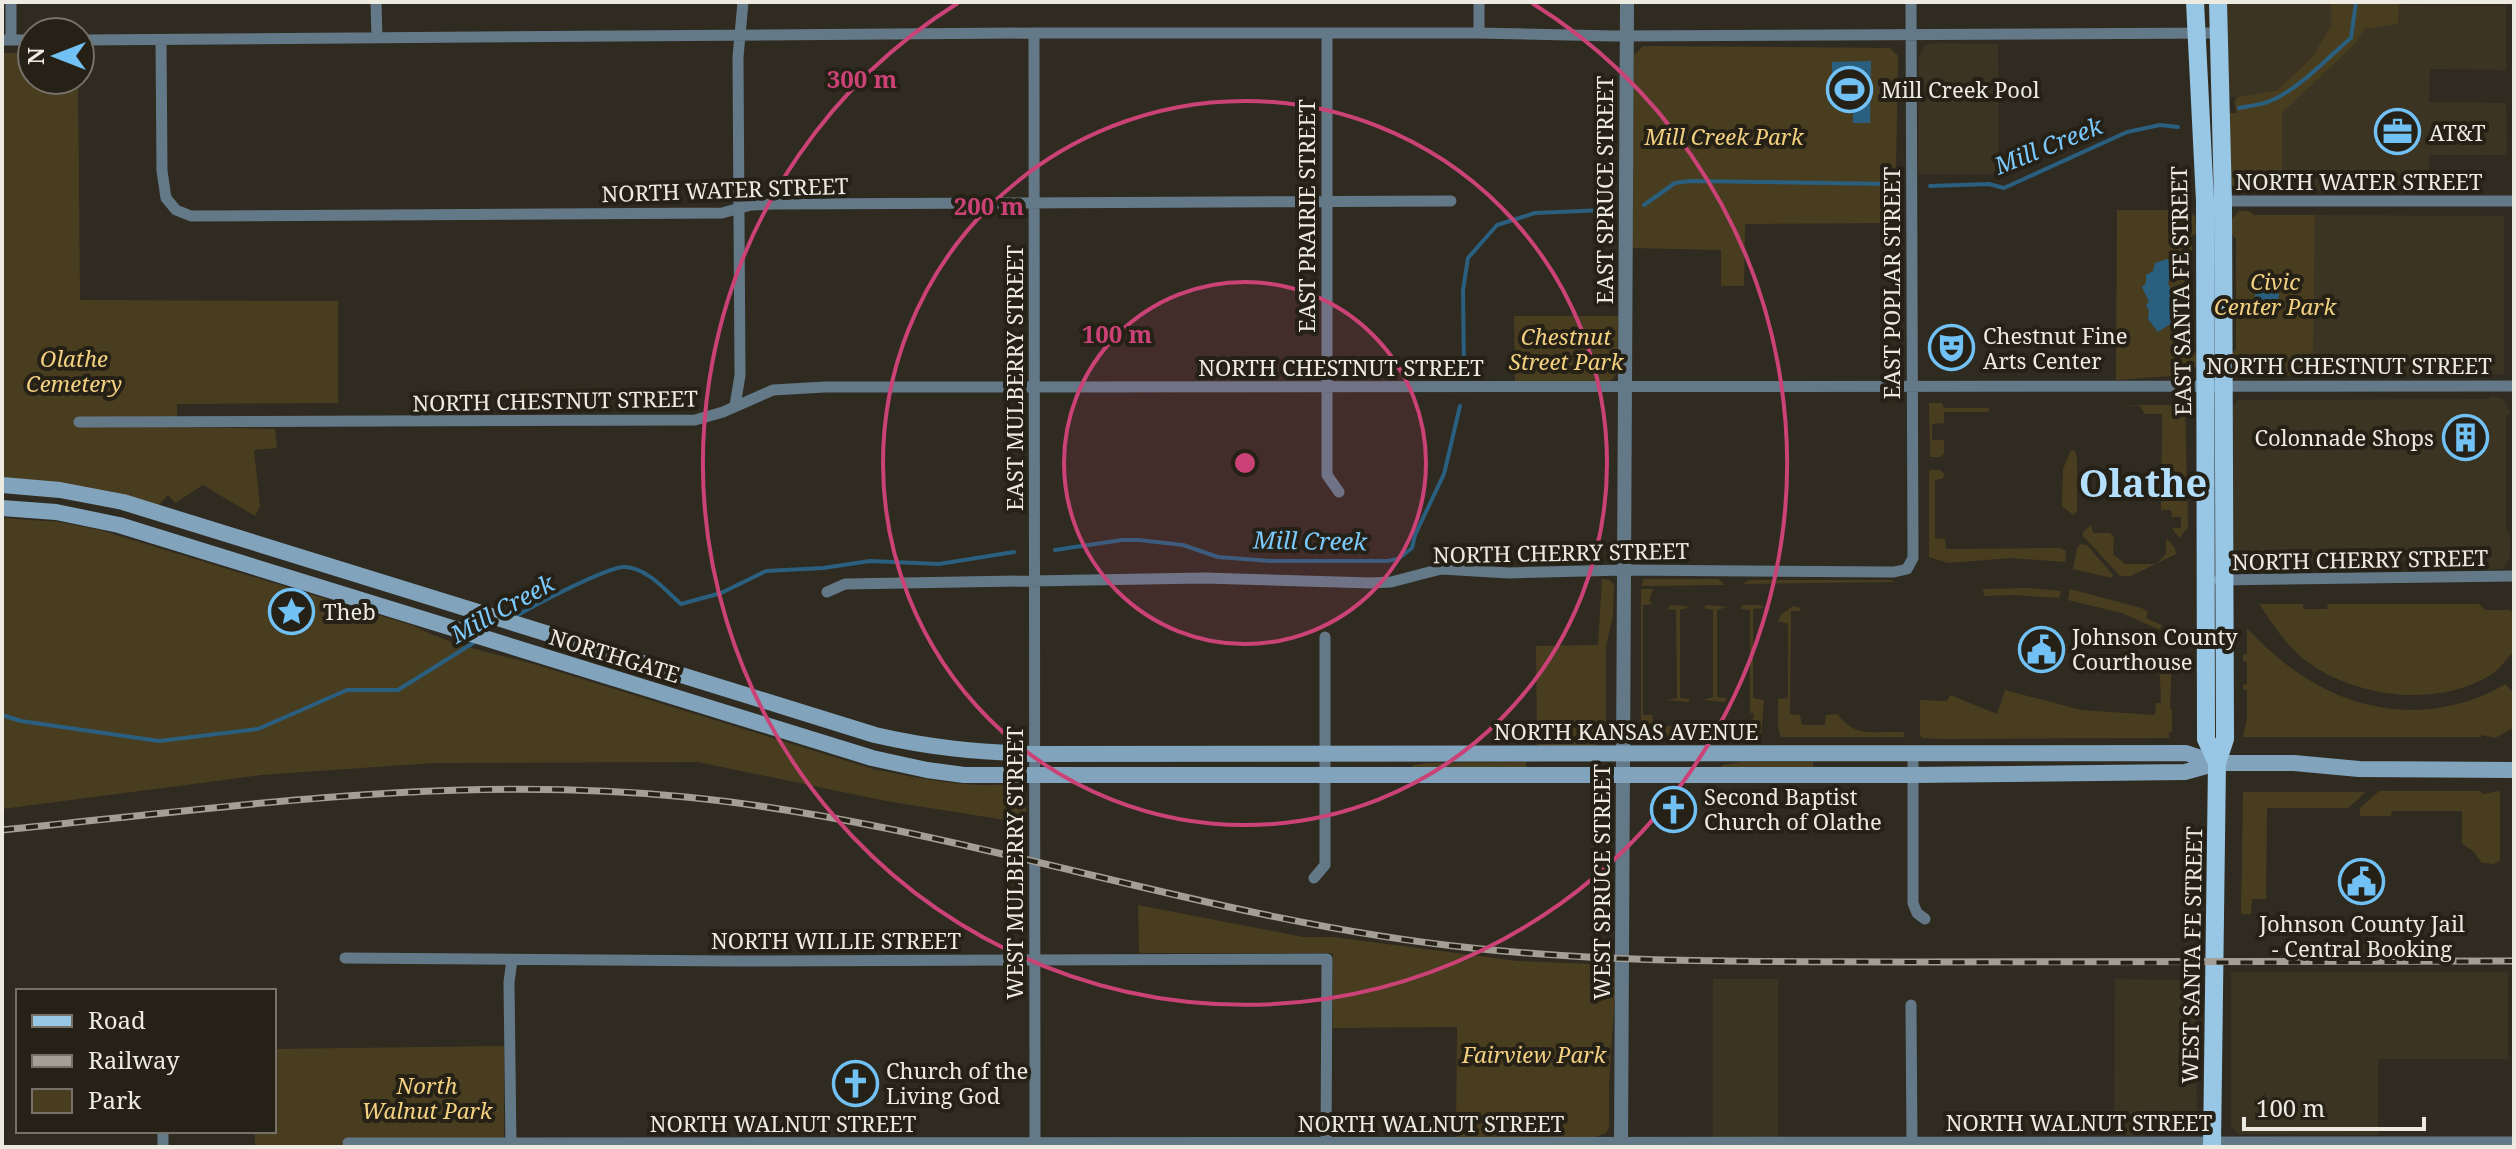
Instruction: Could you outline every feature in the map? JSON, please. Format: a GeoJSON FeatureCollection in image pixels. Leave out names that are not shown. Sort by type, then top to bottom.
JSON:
{"type":"FeatureCollection","features":[{"type":"Feature","properties":{"kind":"main road","name":"EAST SANTA FE STREET"},"geometry":{"type":"LineString","coordinates":[[2195,2],[2214,201]]}},
{"type":"Feature","properties":{"kind":"main road","name":"EAST SANTA FE STREET"},"geometry":{"type":"LineString","coordinates":[[2216,580],[2214,201],[2218,2]]}},
{"type":"Feature","properties":{"kind":"main road","name":"NORTHGATE"},"geometry":{"type":"LineString","coordinates":[[2,485],[60,490],[123,502],[875,735],[924,747],[963,752],[1034,754]]}},
{"type":"Feature","properties":{"kind":"main road","name":"NORTHGATE"},"geometry":{"type":"LineString","coordinates":[[2,508],[56,512],[119,525],[872,758],[964,775],[1034,776]]}},
{"type":"Feature","properties":{"kind":"main road","name":"WEST SANTA FE STREET"},"geometry":{"type":"LineString","coordinates":[[2212,1144],[2217,763],[2225,739],[2216,580]]}},
{"type":"Feature","properties":{"kind":"main road","name":"NORTH KANSAS AVENUE"},"geometry":{"type":"LineString","coordinates":[[1034,754],[2186,753],[2217,763]]}},
{"type":"Feature","properties":{"kind":"main road","name":"NORTH KANSAS AVENUE"},"geometry":{"type":"LineString","coordinates":[[1034,776],[1913,775],[2185,772],[2217,763],[2294,763],[2359,769],[2514,770]]}},
{"type":"Feature","properties":{"kind":"street"},"geometry":{"type":"LineString","coordinates":[[7,40],[11,2]]}},
{"type":"Feature","properties":{"kind":"street"},"geometry":{"type":"LineString","coordinates":[[376,2],[377,38]]}},
{"type":"Feature","properties":{"kind":"street"},"geometry":{"type":"LineString","coordinates":[[735,406],[740,375],[738,57],[743,2]]}},
{"type":"Feature","properties":{"kind":"street"},"geometry":{"type":"LineString","coordinates":[[1479,2],[1479,33]]}},
{"type":"Feature","properties":{"kind":"street","name":"EAST SPRUCE STREET"},"geometry":{"type":"LineString","coordinates":[[1624,570],[1627,2]]}},
{"type":"Feature","properties":{"kind":"street","name":"EAST POPLAR STREET"},"geometry":{"type":"LineString","coordinates":[[1911,2],[1911,564]]}},
{"type":"Feature","properties":{"kind":"street"},"geometry":{"type":"LineString","coordinates":[[96,40],[1034,33],[1627,36],[2218,33]]}},
{"type":"Feature","properties":{"kind":"street","name":"EAST MULBERRY STREET"},"geometry":{"type":"LineString","coordinates":[[1034,33],[1034,579]]}},
{"type":"Feature","properties":{"kind":"street","name":"EAST PRAIRIE STREET"},"geometry":{"type":"LineString","coordinates":[[1327,33],[1327,475],[1339,492]]}},
{"type":"Feature","properties":{"kind":"street","name":"NORTH WATER STREET"},"geometry":{"type":"LineString","coordinates":[[161,40],[162,171],[166,198],[176,210],[191,216],[722,213],[773,204],[1451,201]]}},
{"type":"Feature","properties":{"kind":"street","name":"NORTH WATER STREET"},"geometry":{"type":"LineString","coordinates":[[2214,201],[2514,201]]}},
{"type":"Feature","properties":{"kind":"street","name":"NORTH CHESTNUT STREET"},"geometry":{"type":"LineString","coordinates":[[79,422],[664,421],[710,417],[773,390],[799,389],[2514,386]]}},
{"type":"Feature","properties":{"kind":"street","name":"NORTH CHERRY STREET"},"geometry":{"type":"LineString","coordinates":[[827,592],[845,584],[1034,579],[1204,578],[1371,583],[1391,582],[1441,569],[1509,573],[1624,570],[1894,572],[1905,570],[1911,564]]}},
{"type":"Feature","properties":{"kind":"street","name":"WEST SPRUCE STREET"},"geometry":{"type":"LineString","coordinates":[[1621,1145],[1624,570]]}},
{"type":"Feature","properties":{"kind":"street","name":"NORTH CHERRY STREET"},"geometry":{"type":"LineString","coordinates":[[2216,580],[2514,576]]}},
{"type":"Feature","properties":{"kind":"street","name":"WEST MULBERRY STREET"},"geometry":{"type":"LineString","coordinates":[[1034,579],[1035,1145]]}},
{"type":"Feature","properties":{"kind":"street"},"geometry":{"type":"LineString","coordinates":[[1314,878],[1325,865],[1325,637]]}},
{"type":"Feature","properties":{"kind":"street"},"geometry":{"type":"LineString","coordinates":[[1913,753],[1913,903],[1917,913],[1925,919]]}},
{"type":"Feature","properties":{"kind":"street","name":"NORTH WILLIE STREET"},"geometry":{"type":"LineString","coordinates":[[345,958],[1327,959],[1326,1145]]}},
{"type":"Feature","properties":{"kind":"street"},"geometry":{"type":"LineString","coordinates":[[510,1145],[509,982],[512,960]]}},
{"type":"Feature","properties":{"kind":"street"},"geometry":{"type":"LineString","coordinates":[[1911,1005],[1912,1144]]}},
{"type":"Feature","properties":{"kind":"street","name":"NORTH WALNUT STREET"},"geometry":{"type":"LineString","coordinates":[[348,1143],[1621,1145],[2514,1142]]}},
{"type":"Feature","properties":{"kind":"shaded area"},"geometry":{"type":"Polygon","coordinates":[[[2225,2],[2331,2],[2331,26],[2312,57],[2277,92],[2226,98],[2225,2]]]}},
{"type":"Feature","properties":{"kind":"shaded area"},"geometry":{"type":"Polygon","coordinates":[[[2399,5],[2506,6],[2506,70],[2430,69],[2429,102],[2506,103],[2507,155],[2429,155],[2429,189],[2282,190],[2282,113],[2357,42],[2364,29],[2398,24],[2399,5]]]}},
{"type":"Feature","properties":{"kind":"shaded area"},"geometry":{"type":"Polygon","coordinates":[[[1998,44],[1999,174],[1918,174],[1919,56],[1925,45],[1998,44]]]}},
{"type":"Feature","properties":{"kind":"shaded area"},"geometry":{"type":"Polygon","coordinates":[[[2315,215],[2504,216],[2504,374],[2313,375],[2315,215]]]}},
{"type":"Feature","properties":{"kind":"shaded area"},"geometry":{"type":"Polygon","coordinates":[[[2492,396],[2503,399],[2510,413],[2506,417],[2506,529],[2510,535],[2510,558],[2502,569],[2482,570],[2475,560],[2267,561],[2257,572],[2244,572],[2232,563],[2233,405],[2238,400],[2488,399],[2492,396]]]}},
{"type":"Feature","properties":{"kind":"shaded area"},"geometry":{"type":"Polygon","coordinates":[[[2231,972],[2508,972],[2508,1059],[2378,1059],[2378,1135],[2238,1134],[2231,1126],[2231,972]]]}},
{"type":"Feature","properties":{"kind":"shaded area"},"geometry":{"type":"Polygon","coordinates":[[[1713,979],[1778,979],[1778,1137],[1713,1137],[1713,979]]]}},
{"type":"Feature","properties":{"kind":"shaded area"},"geometry":{"type":"Polygon","coordinates":[[[2115,979],[2196,980],[2197,1120],[2196,1128],[2190,1134],[2114,1136],[2115,979]]]}},
{"type":"Feature","properties":{"kind":"green space"},"geometry":{"type":"Polygon","coordinates":[[[2331,2],[2399,2],[2398,24],[2364,29],[2357,42],[2282,113],[2282,190],[2253,190],[2248,194],[2237,194],[2231,183],[2227,113],[2237,113],[2234,103],[2237,97],[2277,91],[2312,57],[2331,26],[2331,2]]]}},
{"type":"Feature","properties":{"kind":"green space","name":"Mill Creek Park"},"geometry":{"type":"Polygon","coordinates":[[[1643,46],[1890,48],[1898,56],[1895,223],[1745,224],[1744,286],[1721,286],[1721,250],[1632,248],[1634,55],[1643,46]]]}},
{"type":"Feature","properties":{"kind":"green space","name":"Olathe Cemetery"},"geometry":{"type":"Polygon","coordinates":[[[2,53],[16,53],[16,96],[78,96],[80,300],[338,301],[338,403],[177,404],[177,427],[275,429],[277,448],[254,450],[260,506],[255,516],[203,485],[175,503],[168,495],[158,506],[2,479],[2,53]]]}},
{"type":"Feature","properties":{"kind":"green space","name":"Civic Center Park"},"geometry":{"type":"Polygon","coordinates":[[[2117,210],[2187,210],[2195,216],[2197,233],[2192,236],[2192,349],[2197,355],[2196,367],[2186,375],[2116,380],[2117,210]]]}},
{"type":"Feature","properties":{"kind":"green space","name":"Civic Center Park"},"geometry":{"type":"Polygon","coordinates":[[[2239,211],[2249,211],[2254,215],[2315,215],[2313,375],[2243,376],[2232,367],[2232,353],[2236,349],[2236,239],[2231,234],[2232,219],[2239,211]]]}},
{"type":"Feature","properties":{"kind":"green space","name":"Chestnut Street Park"},"geometry":{"type":"Polygon","coordinates":[[[1514,316],[1618,316],[1617,372],[1612,380],[1607,381],[1515,381],[1514,316]]]}},
{"type":"Feature","properties":{"kind":"green space"},"geometry":{"type":"Polygon","coordinates":[[[1929,403],[1942,403],[1944,408],[1989,408],[1989,412],[1944,412],[1944,423],[1932,424],[1932,440],[1944,440],[1944,453],[1941,457],[1930,457],[1929,403]]]}},
{"type":"Feature","properties":{"kind":"green space"},"geometry":{"type":"Polygon","coordinates":[[[2123,405],[2185,405],[2188,527],[2179,538],[2172,528],[2181,528],[2181,517],[2172,517],[2171,510],[2161,510],[2162,414],[2145,414],[2140,406],[2123,405]]]}},
{"type":"Feature","properties":{"kind":"green space"},"geometry":{"type":"Polygon","coordinates":[[[2071,450],[2075,451],[2077,459],[2077,512],[2073,515],[2062,506],[2063,469],[2071,450]]]}},
{"type":"Feature","properties":{"kind":"green space"},"geometry":{"type":"Polygon","coordinates":[[[1929,470],[1940,470],[1945,475],[1935,480],[1935,538],[1945,539],[1946,549],[2060,548],[2066,551],[2065,562],[2011,558],[1948,563],[1929,557],[1929,470]]]}},
{"type":"Feature","properties":{"kind":"green space"},"geometry":{"type":"Polygon","coordinates":[[[2,518],[59,522],[100,530],[414,626],[465,646],[553,670],[873,769],[953,783],[1014,786],[1025,799],[1025,823],[886,801],[698,762],[433,763],[261,775],[2,809],[2,518]]]}},
{"type":"Feature","properties":{"kind":"green space"},"geometry":{"type":"Polygon","coordinates":[[[2091,525],[2093,533],[2110,533],[2114,537],[2113,554],[2125,564],[2156,564],[2131,576],[2120,576],[2083,536],[2091,525]]]}},
{"type":"Feature","properties":{"kind":"green space"},"geometry":{"type":"Polygon","coordinates":[[[2166,538],[2176,554],[2156,564],[2166,554],[2166,538]]]}},
{"type":"Feature","properties":{"kind":"green space"},"geometry":{"type":"Polygon","coordinates":[[[2080,544],[2087,545],[2113,575],[2112,578],[2073,569],[2080,544]]]}},
{"type":"Feature","properties":{"kind":"green space"},"geometry":{"type":"Polygon","coordinates":[[[1602,579],[1610,580],[1614,585],[1613,615],[1606,647],[1606,733],[1601,743],[1592,746],[1537,746],[1536,646],[1598,645],[1602,579]]]}},
{"type":"Feature","properties":{"kind":"green space"},"geometry":{"type":"Polygon","coordinates":[[[1643,579],[1718,579],[1725,585],[1642,586],[1643,579]]]}},
{"type":"Feature","properties":{"kind":"green space"},"geometry":{"type":"Polygon","coordinates":[[[1749,580],[1891,580],[1895,582],[1743,584],[1749,580]]]}},
{"type":"Feature","properties":{"kind":"green space"},"geometry":{"type":"Polygon","coordinates":[[[1641,589],[1653,589],[1649,601],[1653,604],[1643,605],[1643,715],[1652,715],[1654,726],[1742,726],[1749,723],[1747,737],[1641,736],[1641,589]]]}},
{"type":"Feature","properties":{"kind":"green space"},"geometry":{"type":"Polygon","coordinates":[[[1983,589],[2061,591],[2059,598],[1984,596],[1983,589]]]}},
{"type":"Feature","properties":{"kind":"green space"},"geometry":{"type":"Polygon","coordinates":[[[2070,589],[2148,611],[2146,618],[2162,625],[2160,630],[2122,613],[2068,600],[2070,589]]]}},
{"type":"Feature","properties":{"kind":"green space"},"geometry":{"type":"Polygon","coordinates":[[[2259,604],[2303,604],[2303,609],[2327,609],[2328,604],[2479,604],[2485,610],[2510,610],[2513,613],[2513,652],[2492,674],[2470,685],[2420,695],[2394,694],[2344,682],[2321,671],[2301,657],[2284,639],[2259,604]]]}},
{"type":"Feature","properties":{"kind":"green space"},"geometry":{"type":"Polygon","coordinates":[[[1671,605],[1690,607],[1680,610],[1680,698],[1690,699],[1689,702],[1667,700],[1677,698],[1676,610],[1667,609],[1671,605]]]}},
{"type":"Feature","properties":{"kind":"green space"},"geometry":{"type":"Polygon","coordinates":[[[1707,605],[1727,607],[1717,610],[1717,697],[1727,698],[1725,702],[1703,700],[1713,697],[1713,610],[1703,608],[1707,605]]]}},
{"type":"Feature","properties":{"kind":"green space"},"geometry":{"type":"Polygon","coordinates":[[[1743,605],[1761,605],[1764,608],[1753,609],[1753,698],[1764,700],[1761,737],[1750,737],[1754,713],[1750,713],[1750,610],[1741,609],[1743,605]]]}},
{"type":"Feature","properties":{"kind":"green space"},"geometry":{"type":"Polygon","coordinates":[[[1793,606],[1801,608],[1791,611],[1790,714],[1800,715],[1802,725],[1825,725],[1826,715],[1838,714],[1857,730],[1903,732],[1905,737],[1781,737],[1778,699],[1788,698],[1788,624],[1778,621],[1793,606]]]}},
{"type":"Feature","properties":{"kind":"green space"},"geometry":{"type":"Polygon","coordinates":[[[2247,628],[2307,679],[2329,691],[2377,707],[2403,710],[2440,708],[2478,697],[2505,684],[2513,692],[2513,728],[2495,738],[2481,735],[2243,737],[2247,718],[2247,690],[2243,689],[2243,685],[2247,684],[2247,662],[2243,661],[2243,655],[2247,654],[2247,628]]]}},
{"type":"Feature","properties":{"kind":"green space"},"geometry":{"type":"Polygon","coordinates":[[[2159,655],[2172,655],[2172,732],[2169,732],[2169,738],[1944,739],[1922,738],[1920,735],[1920,700],[1947,701],[1950,695],[1997,714],[2005,690],[2081,710],[2155,715],[2156,703],[2161,703],[2159,655]]]}},
{"type":"Feature","properties":{"kind":"green space"},"geometry":{"type":"Polygon","coordinates":[[[1526,762],[1526,767],[1413,771],[1413,765],[1428,763],[1526,762]]]}},
{"type":"Feature","properties":{"kind":"green space"},"geometry":{"type":"Polygon","coordinates":[[[1813,762],[1813,767],[1722,770],[1722,765],[1813,762]]]}},
{"type":"Feature","properties":{"kind":"green space"},"geometry":{"type":"Polygon","coordinates":[[[2379,791],[2481,791],[2482,794],[2500,791],[2500,861],[2482,863],[2473,851],[2462,844],[2462,811],[2392,811],[2391,816],[2360,816],[2360,808],[2379,791]]]}},
{"type":"Feature","properties":{"kind":"green space"},"geometry":{"type":"Polygon","coordinates":[[[2243,792],[2366,792],[2348,808],[2267,808],[2266,899],[2252,899],[2251,914],[2241,914],[2243,792]]]}},
{"type":"Feature","properties":{"kind":"green space","name":"Fairview Park"},"geometry":{"type":"Polygon","coordinates":[[[1138,905],[1303,937],[1333,937],[1517,961],[1617,965],[1609,1128],[1606,1133],[1596,1137],[1456,1137],[1457,1027],[1333,1028],[1333,953],[1139,953],[1138,905]]]}},
{"type":"Feature","properties":{"kind":"green space","name":"North Walnut Park"},"geometry":{"type":"Polygon","coordinates":[[[504,1046],[504,1147],[255,1147],[255,1133],[276,1133],[276,1049],[504,1046]]]}},
{"type":"Feature","properties":{"kind":"water","name":"Mill Creek Pool"},"geometry":{"type":"Polygon","coordinates":[[[1871,61],[1870,123],[1853,123],[1853,101],[1839,105],[1836,101],[1829,101],[1829,77],[1860,75],[1832,74],[1832,62],[1871,61]]]}},
{"type":"Feature","properties":{"kind":"water"},"geometry":{"type":"Polygon","coordinates":[[[2167,259],[2174,266],[2168,283],[2175,300],[2171,308],[2175,321],[2158,332],[2148,319],[2146,305],[2149,302],[2142,287],[2155,263],[2167,259]]]}},
{"type":"Feature","properties":{"kind":"water"},"geometry":{"type":"Polygon","coordinates":[[[2266,276],[2275,281],[2279,295],[2275,311],[2266,316],[2258,307],[2255,296],[2258,285],[2266,276]]]}},
{"type":"Feature","properties":{"kind":"waterway","name":"Mill Creek"},"geometry":{"type":"LineString","coordinates":[[2239,108],[2263,104],[2281,96],[2302,82],[2351,38],[2356,2]]}},
{"type":"Feature","properties":{"kind":"waterway","name":"Mill Creek"},"geometry":{"type":"LineString","coordinates":[[1930,186],[1989,184],[2004,188],[2127,132],[2160,125],[2178,127]]}},
{"type":"Feature","properties":{"kind":"waterway","name":"Mill Creek"},"geometry":{"type":"LineString","coordinates":[[1644,205],[1675,183],[1690,181],[1891,184]]}},
{"type":"Feature","properties":{"kind":"waterway","name":"Mill Creek"},"geometry":{"type":"LineString","coordinates":[[1464,368],[1463,290],[1468,258],[1497,225],[1535,213],[1605,210]]}},
{"type":"Feature","properties":{"kind":"waterway","name":"Mill Creek"},"geometry":{"type":"LineString","coordinates":[[1055,550],[1139,540],[1183,545],[1218,557],[1270,561],[1398,559],[1412,548],[1415,535],[1444,474],[1460,406]]}},
{"type":"Feature","properties":{"kind":"waterway","name":"Mill Creek"},"geometry":{"type":"LineString","coordinates":[[513,618],[616,568],[641,571],[681,604],[721,593],[766,571],[823,568],[870,561],[939,564],[1014,552]]}},
{"type":"Feature","properties":{"kind":"waterway","name":"Mill Creek"},"geometry":{"type":"LineString","coordinates":[[2,715],[21,721],[159,741],[258,729],[347,690],[398,690],[478,640]]}},
{"type":"Feature","properties":{"kind":"railway"},"geometry":{"type":"LineString","coordinates":[[2,830],[344,796],[514,789],[600,791],[686,797],[785,810],[981,849],[1274,917],[1373,935],[1528,953],[1750,961],[2514,961]]}},
{"type":"Feature","properties":{"kind":"place","name":"Mill Creek Pool"},"geometry":{"type":"Point","coordinates":[1850,89]}},
{"type":"Feature","properties":{"kind":"place","name":"AT&T"},"geometry":{"type":"Point","coordinates":[2398,132]}},
{"type":"Feature","properties":{"kind":"place","name":"Chestnut Fine Arts Center"},"geometry":{"type":"Point","coordinates":[1952,348]}},
{"type":"Feature","properties":{"kind":"place","name":"Colonnade Shops"},"geometry":{"type":"Point","coordinates":[2465,437]}},
{"type":"Feature","properties":{"kind":"place","name":"Theb"},"geometry":{"type":"Point","coordinates":[292,611]}},
{"type":"Feature","properties":{"kind":"place","name":"Johnson County Courthouse"},"geometry":{"type":"Point","coordinates":[2041,649]}},
{"type":"Feature","properties":{"kind":"place","name":"Second Baptist Church of Olathe"},"geometry":{"type":"Point","coordinates":[1673,809]}},
{"type":"Feature","properties":{"kind":"place","name":"Johnson County Jail - Central Booking"},"geometry":{"type":"Point","coordinates":[2362,882]}},
{"type":"Feature","properties":{"kind":"place","name":"Church of the Living God"},"geometry":{"type":"Point","coordinates":[855,1083]}},
{"type":"Feature","properties":{"kind":"district","name":"Olathe"},"geometry":{"type":"Point","coordinates":[2143,482]}}]}
